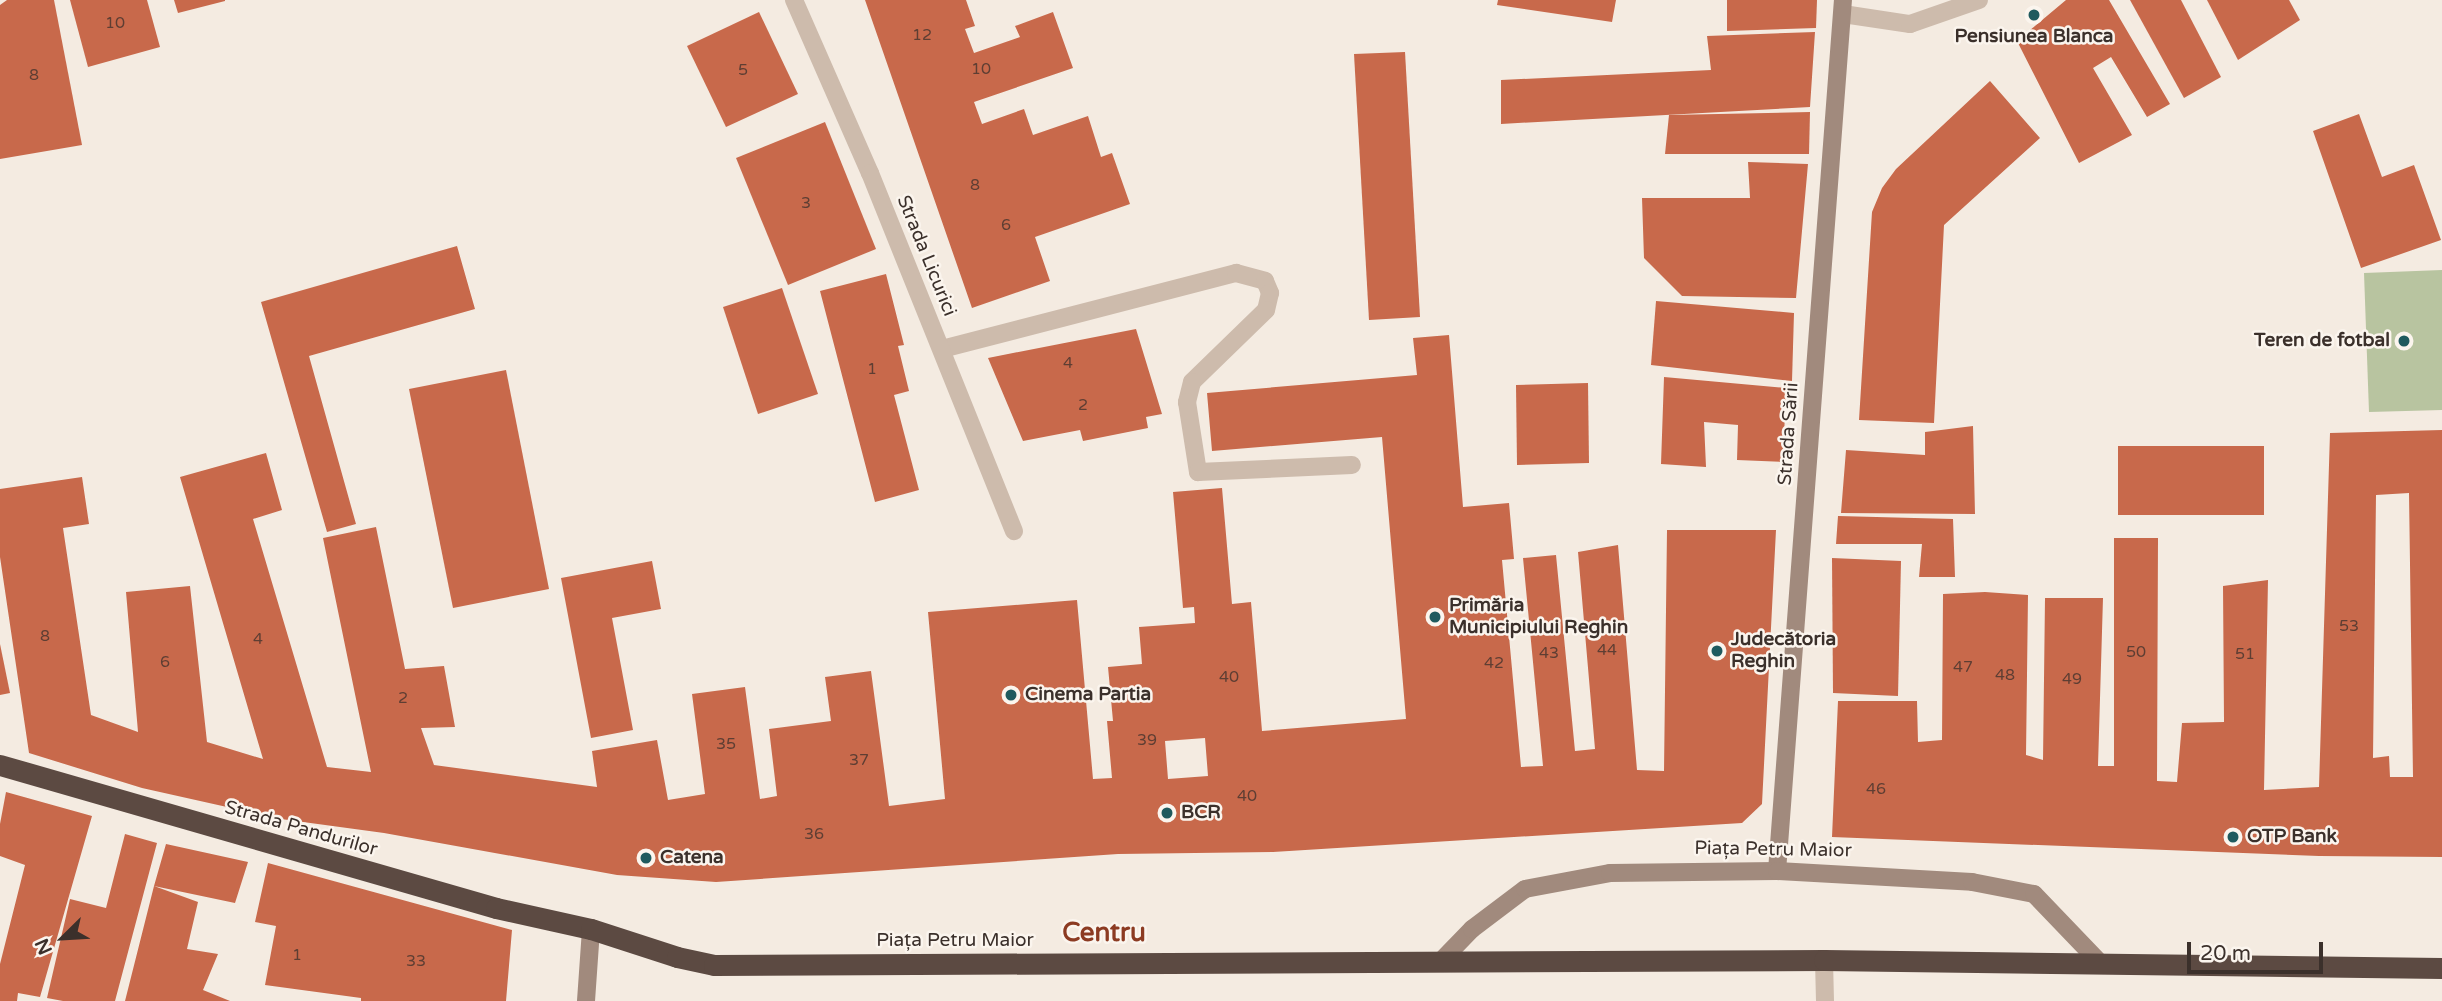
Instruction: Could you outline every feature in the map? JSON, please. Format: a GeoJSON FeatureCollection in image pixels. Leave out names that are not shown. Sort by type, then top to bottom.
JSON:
{"type":"FeatureCollection","features":[{"type":"Feature","properties":{"kind":"highway","name":"Strada Pandurilor"},"geometry":{"type":"LineString","coordinates":[[0,765],[496,908],[591,929]]}},
{"type":"Feature","properties":{"kind":"highway","name":"Piața Petru Maior"},"geometry":{"type":"LineString","coordinates":[[591,929],[677,957],[714,965],[1824,960],[2442,968]]}},
{"type":"Feature","properties":{"kind":"street","name":"Strada Licurici"},"geometry":{"type":"LineString","coordinates":[[794,0],[870,173],[1014,531]]}},
{"type":"Feature","properties":{"kind":"street"},"geometry":{"type":"LineString","coordinates":[[1843,7],[1910,24],[1979,0]]}},
{"type":"Feature","properties":{"kind":"street","name":"Strada Sării"},"geometry":{"type":"LineString","coordinates":[[1777,871],[1843,7]]}},
{"type":"Feature","properties":{"kind":"street"},"geometry":{"type":"LineString","coordinates":[[942,349],[1236,273],[1265,281],[1270,293],[1266,310],[1192,382],[1186,402],[1198,472],[1352,466]]}},
{"type":"Feature","properties":{"kind":"street","name":"Piața Petru Maior"},"geometry":{"type":"LineString","coordinates":[[1440,962],[1472,929],[1525,889],[1610,873],[1777,871],[1972,882],[2034,894],[2102,965]]}},
{"type":"Feature","properties":{"kind":"street"},"geometry":{"type":"LineString","coordinates":[[586,1001],[591,929]]}},
{"type":"Feature","properties":{"kind":"street"},"geometry":{"type":"LineString","coordinates":[[1824,960],[1825,1001]]}},
{"type":"Feature","properties":{"kind":"green space","name":"Teren de fotbal"},"geometry":{"type":"Polygon","coordinates":[[[2442,270],[2442,410],[2369,412],[2364,273],[2442,270]]]}},
{"type":"Feature","properties":{"kind":"building"},"geometry":{"type":"Polygon","coordinates":[[[7,0],[54,0],[82,145],[0,159],[0,5],[7,0]]]}},
{"type":"Feature","properties":{"kind":"building"},"geometry":{"type":"Polygon","coordinates":[[[70,0],[147,0],[160,47],[88,67],[70,0]]]}},
{"type":"Feature","properties":{"kind":"building"},"geometry":{"type":"Polygon","coordinates":[[[174,0],[225,0],[225,1],[178,13],[174,0]]]}},
{"type":"Feature","properties":{"kind":"building"},"geometry":{"type":"Polygon","coordinates":[[[865,0],[966,0],[975,26],[965,29],[974,53],[1020,37],[1015,26],[1053,12],[1073,68],[974,102],[982,124],[1024,109],[1033,135],[1088,116],[1101,157],[1112,153],[1130,204],[1035,237],[1050,281],[972,308],[865,0]]]}},
{"type":"Feature","properties":{"kind":"building"},"geometry":{"type":"Polygon","coordinates":[[[1498,0],[1616,0],[1612,22],[1497,5],[1498,0]]]}},
{"type":"Feature","properties":{"kind":"building"},"geometry":{"type":"Polygon","coordinates":[[[1727,0],[1817,0],[1816,28],[1727,31],[1727,0]]]}},
{"type":"Feature","properties":{"kind":"building"},"geometry":{"type":"Polygon","coordinates":[[[2066,0],[2109,0],[2170,104],[2147,117],[2111,57],[2093,68],[2132,135],[2079,163],[2017,41],[2066,0]]]}},
{"type":"Feature","properties":{"kind":"building"},"geometry":{"type":"Polygon","coordinates":[[[2130,0],[2181,0],[2221,77],[2184,98],[2130,0]]]}},
{"type":"Feature","properties":{"kind":"building"},"geometry":{"type":"Polygon","coordinates":[[[2207,0],[2289,0],[2300,20],[2238,60],[2207,0]]]}},
{"type":"Feature","properties":{"kind":"building"},"geometry":{"type":"Polygon","coordinates":[[[759,12],[798,94],[726,127],[687,46],[759,12]]]}},
{"type":"Feature","properties":{"kind":"building"},"geometry":{"type":"Polygon","coordinates":[[[1815,32],[1810,107],[1501,124],[1501,80],[1711,70],[1707,36],[1815,32]]]}},
{"type":"Feature","properties":{"kind":"building"},"geometry":{"type":"Polygon","coordinates":[[[1405,52],[1420,317],[1369,320],[1354,54],[1405,52]]]}},
{"type":"Feature","properties":{"kind":"building"},"geometry":{"type":"Polygon","coordinates":[[[1990,81],[2040,138],[1944,225],[1934,423],[1859,420],[1872,212],[1882,188],[1896,169],[1990,81]]]}},
{"type":"Feature","properties":{"kind":"building"},"geometry":{"type":"Polygon","coordinates":[[[1810,112],[1809,154],[1665,154],[1669,115],[1810,112]]]}},
{"type":"Feature","properties":{"kind":"building"},"geometry":{"type":"Polygon","coordinates":[[[2359,114],[2382,177],[2414,165],[2441,240],[2361,268],[2313,131],[2359,114]]]}},
{"type":"Feature","properties":{"kind":"building"},"geometry":{"type":"Polygon","coordinates":[[[825,122],[876,249],[788,285],[736,158],[825,122]]]}},
{"type":"Feature","properties":{"kind":"building"},"geometry":{"type":"Polygon","coordinates":[[[1748,162],[1808,164],[1796,298],[1682,296],[1644,258],[1642,198],[1750,198],[1748,162]]]}},
{"type":"Feature","properties":{"kind":"building"},"geometry":{"type":"Polygon","coordinates":[[[457,246],[475,309],[309,356],[356,524],[327,532],[261,302],[457,246]]]}},
{"type":"Feature","properties":{"kind":"building"},"geometry":{"type":"Polygon","coordinates":[[[886,274],[904,345],[898,346],[909,391],[894,395],[919,490],[875,502],[820,291],[886,274]]]}},
{"type":"Feature","properties":{"kind":"building"},"geometry":{"type":"Polygon","coordinates":[[[782,288],[818,394],[758,414],[723,307],[782,288]]]}},
{"type":"Feature","properties":{"kind":"building"},"geometry":{"type":"Polygon","coordinates":[[[1656,301],[1794,313],[1792,381],[1651,365],[1656,301]]]}},
{"type":"Feature","properties":{"kind":"building"},"geometry":{"type":"Polygon","coordinates":[[[1136,329],[1162,414],[1146,417],[1148,428],[1083,441],[1080,430],[1023,441],[988,358],[1136,329]]]}},
{"type":"Feature","properties":{"kind":"building"},"geometry":{"type":"Polygon","coordinates":[[[1449,335],[1463,507],[1509,503],[1514,559],[1502,560],[1521,767],[1543,766],[1523,558],[1556,555],[1575,751],[1595,749],[1578,552],[1618,545],[1637,770],[1664,771],[1667,530],[1776,530],[1762,804],[1742,823],[1273,852],[1118,854],[716,882],[617,875],[384,833],[281,819],[142,788],[29,753],[0,557],[0,489],[82,477],[89,524],[63,528],[91,715],[138,732],[126,592],[190,586],[207,742],[263,759],[180,477],[266,453],[282,510],[253,519],[327,767],[371,772],[323,538],[376,527],[405,669],[444,666],[455,727],[421,728],[434,765],[597,787],[592,751],[657,740],[668,800],[705,794],[692,694],[745,687],[760,799],[777,796],[769,729],[831,721],[825,677],[871,671],[889,806],[945,799],[928,612],[1077,600],[1093,779],[1112,778],[1107,721],[1113,721],[1108,667],[1142,664],[1139,627],[1195,623],[1194,607],[1183,608],[1173,492],[1222,488],[1232,604],[1251,602],[1262,731],[1406,719],[1382,437],[1212,451],[1207,393],[1417,375],[1413,338],[1449,335]],[[1205,738],[1165,741],[1168,779],[1208,776],[1205,738]]]}},
{"type":"Feature","properties":{"kind":"building"},"geometry":{"type":"Polygon","coordinates":[[[506,370],[549,589],[453,608],[409,389],[506,370]]]}},
{"type":"Feature","properties":{"kind":"building"},"geometry":{"type":"Polygon","coordinates":[[[1664,377],[1786,388],[1783,462],[1737,460],[1738,425],[1704,422],[1706,467],[1661,464],[1664,377]]]}},
{"type":"Feature","properties":{"kind":"building"},"geometry":{"type":"Polygon","coordinates":[[[1588,383],[1589,463],[1517,465],[1516,385],[1588,383]]]}},
{"type":"Feature","properties":{"kind":"building"},"geometry":{"type":"Polygon","coordinates":[[[1973,426],[1975,514],[1841,513],[1846,450],[1925,455],[1925,432],[1973,426]]]}},
{"type":"Feature","properties":{"kind":"building"},"geometry":{"type":"Polygon","coordinates":[[[2442,430],[2442,857],[2319,856],[1832,837],[1838,701],[1917,701],[1918,742],[1942,740],[1943,594],[1985,592],[2028,595],[2026,755],[2043,760],[2045,598],[2103,598],[2098,766],[2114,766],[2114,538],[2158,538],[2157,781],[2177,782],[2182,723],[2224,722],[2223,586],[2268,580],[2264,790],[2319,787],[2330,433],[2442,430]],[[2409,493],[2376,495],[2373,758],[2389,756],[2390,777],[2413,777],[2409,493]]]}},
{"type":"Feature","properties":{"kind":"building"},"geometry":{"type":"Polygon","coordinates":[[[2118,446],[2264,446],[2264,515],[2118,515],[2118,446]]]}},
{"type":"Feature","properties":{"kind":"building"},"geometry":{"type":"Polygon","coordinates":[[[1838,516],[1953,519],[1955,577],[1919,577],[1922,544],[1836,544],[1838,516]]]}},
{"type":"Feature","properties":{"kind":"building"},"geometry":{"type":"Polygon","coordinates":[[[1832,558],[1901,561],[1898,696],[1833,693],[1832,558]]]}},
{"type":"Feature","properties":{"kind":"building"},"geometry":{"type":"Polygon","coordinates":[[[652,561],[661,609],[612,618],[633,730],[591,738],[561,578],[652,561]]]}},
{"type":"Feature","properties":{"kind":"building"},"geometry":{"type":"Polygon","coordinates":[[[0,644],[10,693],[0,695],[0,644]]]}},
{"type":"Feature","properties":{"kind":"building"},"geometry":{"type":"Polygon","coordinates":[[[6,792],[92,816],[40,997],[18,993],[17,1001],[0,1001],[0,964],[25,865],[0,856],[0,824],[6,792]]]}},
{"type":"Feature","properties":{"kind":"building"},"geometry":{"type":"Polygon","coordinates":[[[125,834],[157,843],[115,1001],[63,1001],[47,998],[70,899],[106,908],[125,834]]]}},
{"type":"Feature","properties":{"kind":"building"},"geometry":{"type":"Polygon","coordinates":[[[166,844],[248,862],[235,903],[154,886],[166,844]]]}},
{"type":"Feature","properties":{"kind":"building"},"geometry":{"type":"Polygon","coordinates":[[[268,863],[512,930],[506,1001],[361,1001],[361,998],[265,985],[276,926],[255,922],[268,863]]]}},
{"type":"Feature","properties":{"kind":"building"},"geometry":{"type":"Polygon","coordinates":[[[154,886],[198,902],[187,949],[218,954],[203,990],[230,1001],[125,1001],[154,886]]]}},
{"type":"Feature","properties":{"kind":"place","name":"Pensiunea Blanca"},"geometry":{"type":"Point","coordinates":[2034,15]}},
{"type":"Feature","properties":{"kind":"place","name":"Teren de fotbal"},"geometry":{"type":"Point","coordinates":[2404,341]}},
{"type":"Feature","properties":{"kind":"place","name":"Primăria Municipiului Reghin"},"geometry":{"type":"Point","coordinates":[1435,617]}},
{"type":"Feature","properties":{"kind":"place","name":"Judecătoria Reghin"},"geometry":{"type":"Point","coordinates":[1717,651]}},
{"type":"Feature","properties":{"kind":"place","name":"Cinema Partia"},"geometry":{"type":"Point","coordinates":[1011,695]}},
{"type":"Feature","properties":{"kind":"place","name":"BCR"},"geometry":{"type":"Point","coordinates":[1167,813]}},
{"type":"Feature","properties":{"kind":"place","name":"OTP Bank"},"geometry":{"type":"Point","coordinates":[2233,837]}},
{"type":"Feature","properties":{"kind":"place","name":"Catena"},"geometry":{"type":"Point","coordinates":[646,858]}},
{"type":"Feature","properties":{"kind":"district","name":"Centru"},"geometry":{"type":"Point","coordinates":[1104,933]}}]}
